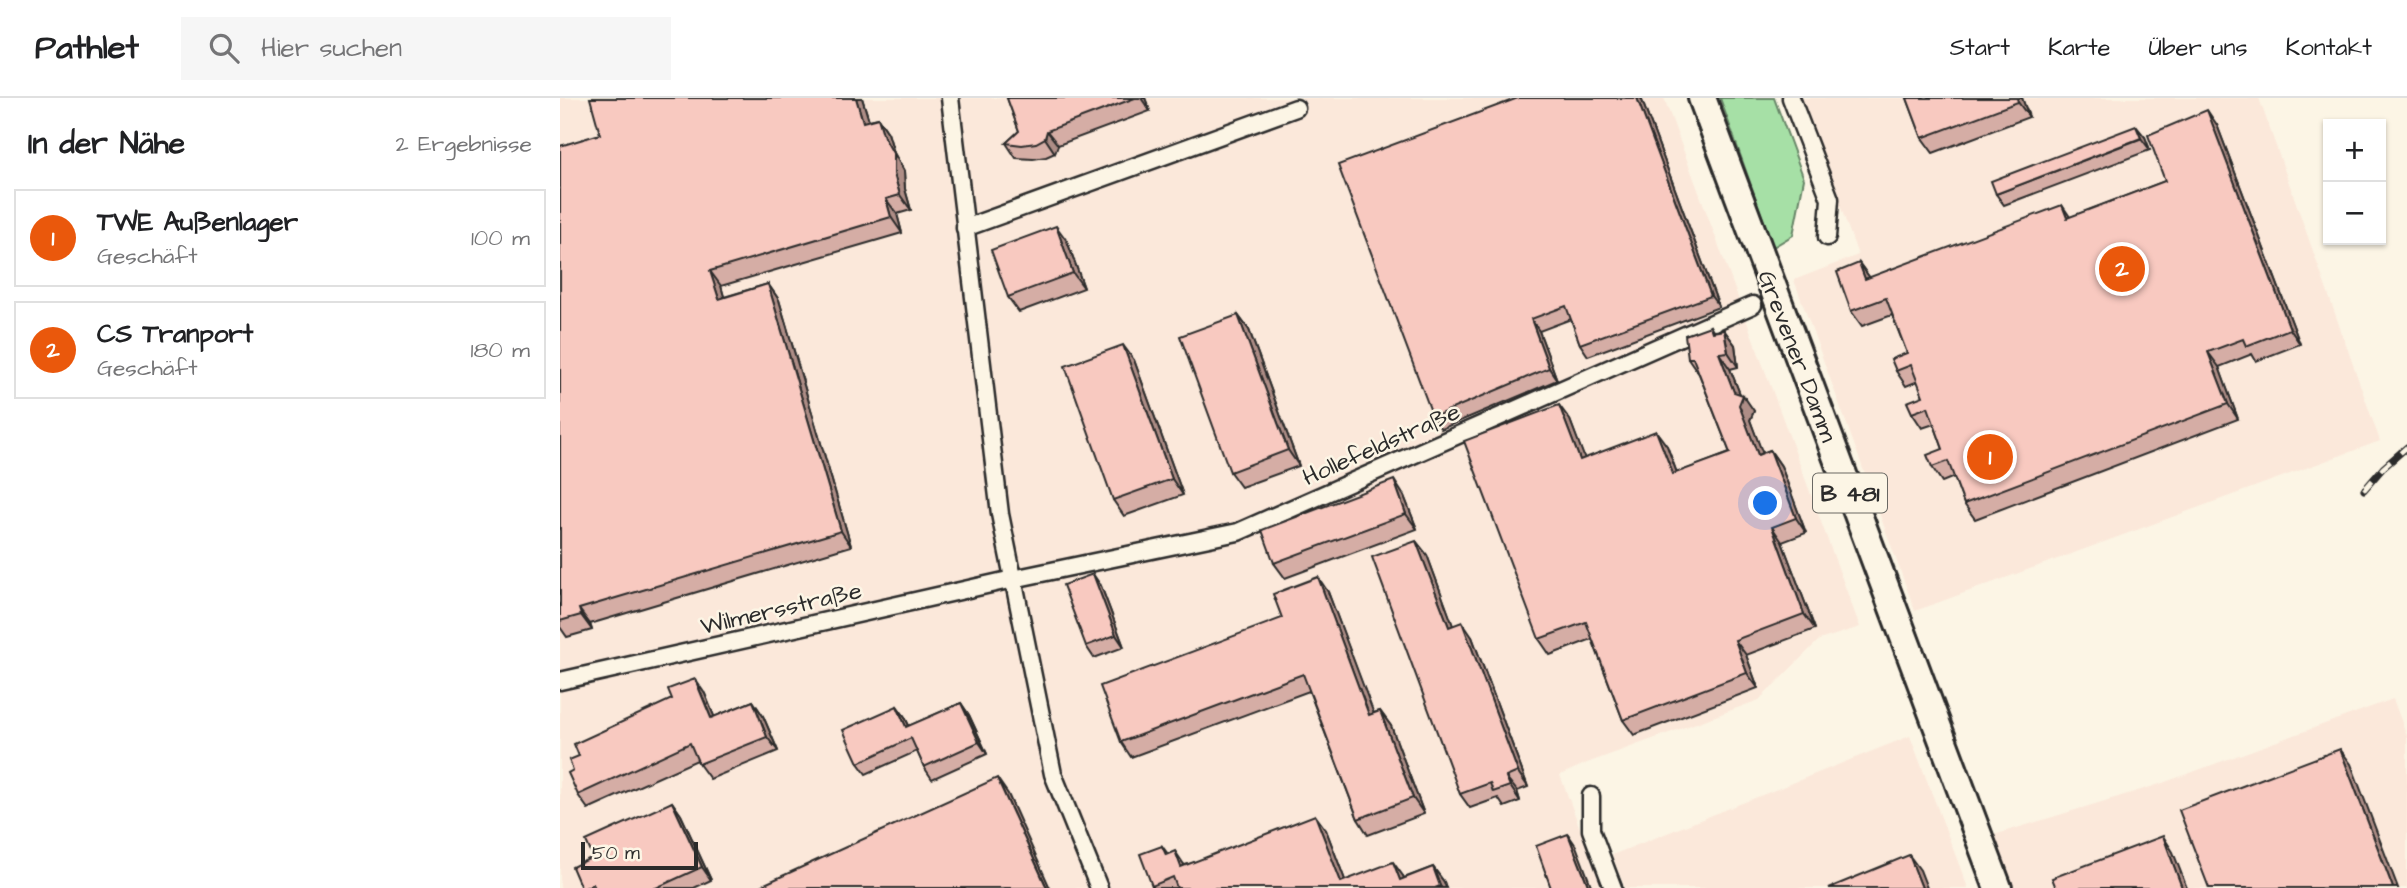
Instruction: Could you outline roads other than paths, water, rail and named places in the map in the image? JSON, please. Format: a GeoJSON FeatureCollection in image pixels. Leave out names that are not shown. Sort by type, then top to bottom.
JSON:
{"type":"FeatureCollection","features":[{"type":"Feature","properties":{"kind":"main road","name":"Grevener Damm"},"geometry":{"type":"LineString","coordinates":[[1702,98],[1998,888]]}},
{"type":"Feature","properties":{"kind":"street"},"geometry":{"type":"LineString","coordinates":[[950,98],[1000,514],[1053,775],[1099,888]]}},
{"type":"Feature","properties":{"kind":"street"},"geometry":{"type":"LineString","coordinates":[[1791,98],[1830,199],[1827,237]]}},
{"type":"Feature","properties":{"kind":"street"},"geometry":{"type":"LineString","coordinates":[[965,228],[1296,108]]}},
{"type":"Feature","properties":{"kind":"street","name":"Hollefeldstraße"},"geometry":{"type":"LineString","coordinates":[[1013,579],[1238,532],[1753,305]]}},
{"type":"Feature","properties":{"kind":"street","name":"Wilmersstraße"},"geometry":{"type":"LineString","coordinates":[[560,681],[1013,579]]}},
{"type":"Feature","properties":{"kind":"street"},"geometry":{"type":"LineString","coordinates":[[1591,796],[1591,830],[1612,888]]}},
{"type":"Feature","properties":{"kind":"railway"},"geometry":{"type":"LineString","coordinates":[[2364,490],[2383,468],[2407,447]]}},
{"type":"Feature","properties":{"kind":"place","name":"CS Tranport"},"geometry":{"type":"Point","coordinates":[2122,269]}},
{"type":"Feature","properties":{"kind":"place","name":"TWE Außenlager"},"geometry":{"type":"Point","coordinates":[1990,457]}}]}
